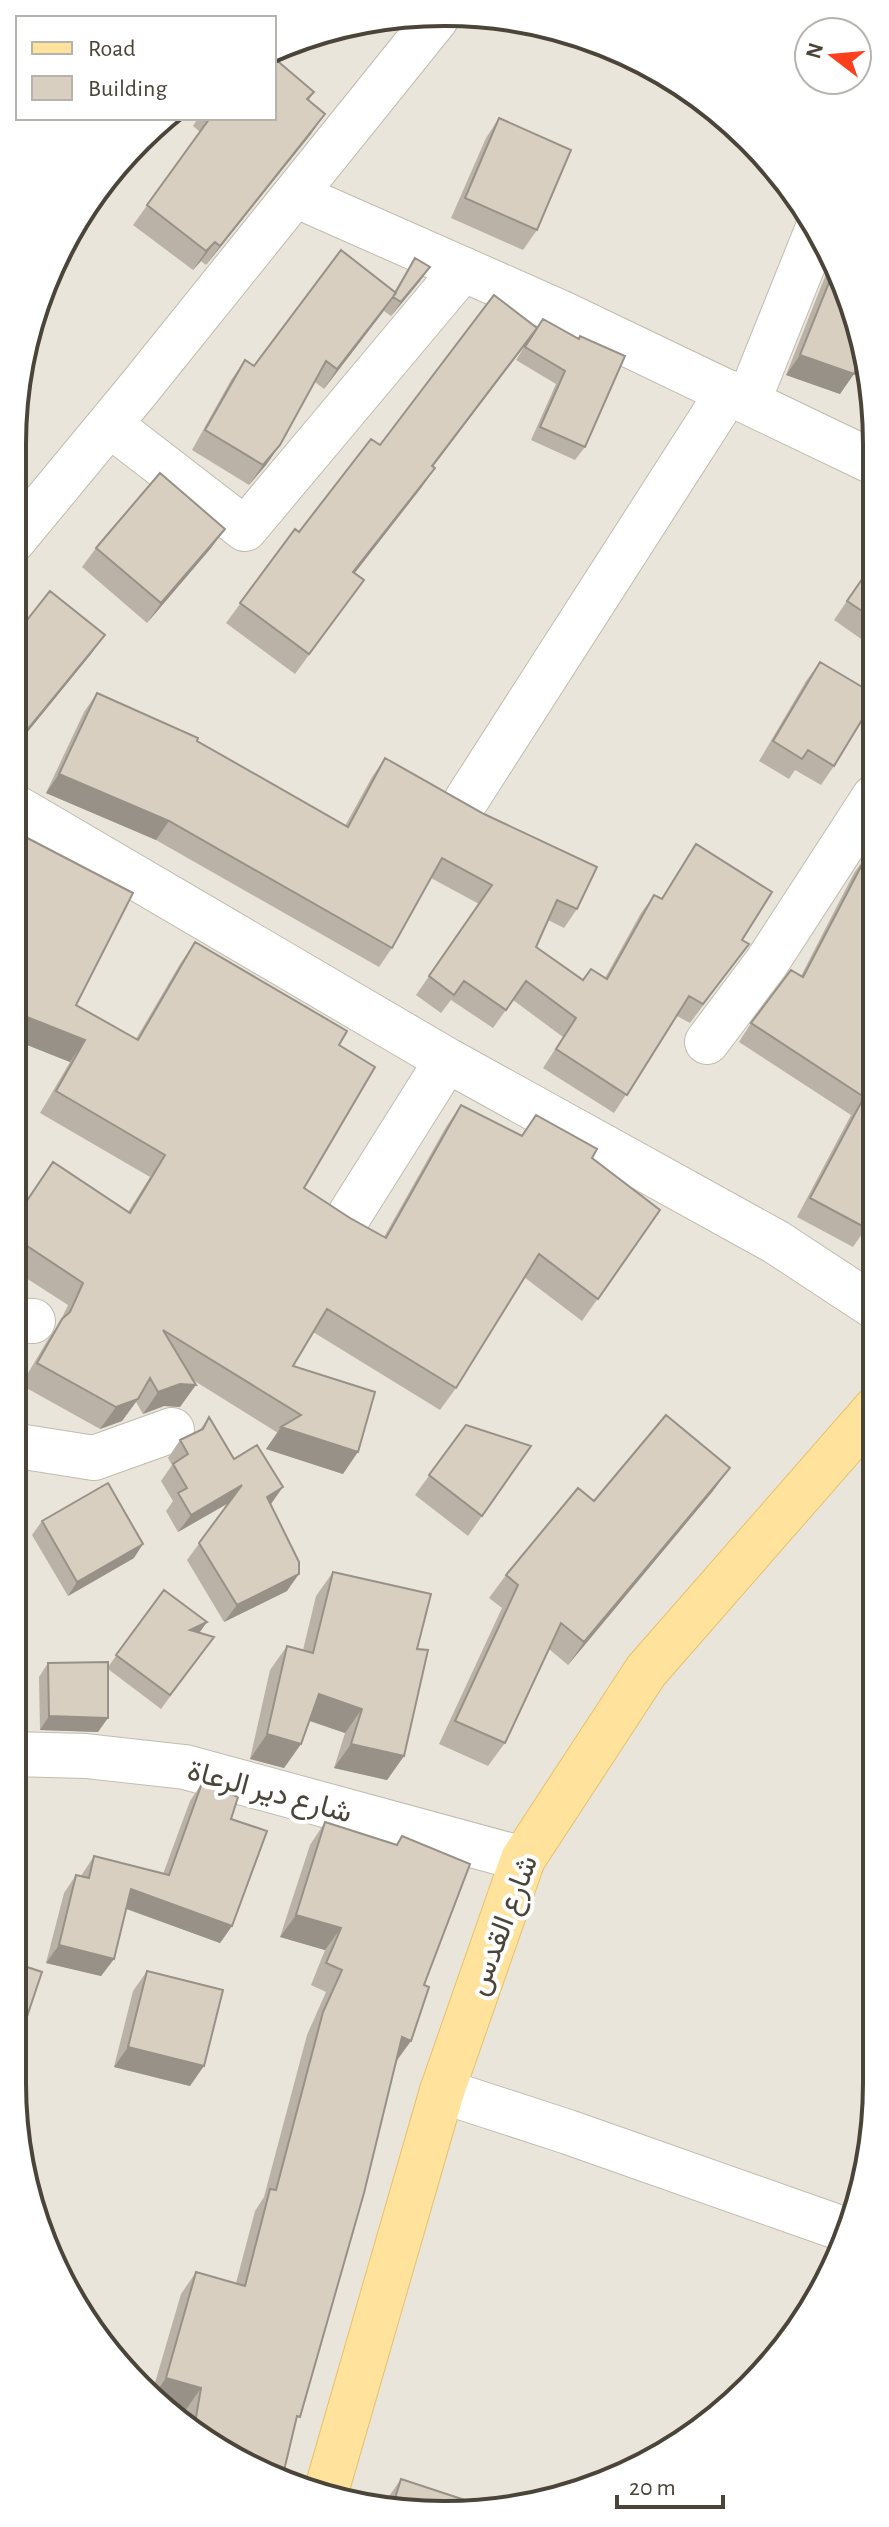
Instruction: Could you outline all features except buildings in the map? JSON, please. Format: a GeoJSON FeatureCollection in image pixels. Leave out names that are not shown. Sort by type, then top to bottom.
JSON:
{"type":"FeatureCollection","features":[{"type":"Feature","properties":{"kind":"main road","name":"شارع القدس"},"geometry":{"type":"LineString","coordinates":[[328,2485],[442,2091],[523,1859],[646,1671],[863,1423]]}},
{"type":"Feature","properties":{"kind":"street"},"geometry":{"type":"LineString","coordinates":[[26,525],[430,27]]}},
{"type":"Feature","properties":{"kind":"street"},"geometry":{"type":"LineString","coordinates":[[295,195],[562,313],[863,457]]}},
{"type":"Feature","properties":{"kind":"street"},"geometry":{"type":"LineString","coordinates":[[467,799],[738,397],[811,243]]}},
{"type":"Feature","properties":{"kind":"street"},"geometry":{"type":"LineString","coordinates":[[110,425],[245,529],[463,269]]}},
{"type":"Feature","properties":{"kind":"street"},"geometry":{"type":"LineString","coordinates":[[26,813],[447,1060],[776,1242],[863,1299]]}},
{"type":"Feature","properties":{"kind":"street"},"geometry":{"type":"LineString","coordinates":[[707,1042],[863,828]]}},
{"type":"Feature","properties":{"kind":"street"},"geometry":{"type":"LineString","coordinates":[[347,1219],[447,1060]]}},
{"type":"Feature","properties":{"kind":"street"},"geometry":{"type":"LineString","coordinates":[[26,1447],[94,1458],[172,1430]]}},
{"type":"Feature","properties":{"kind":"street","name":"شارع دير الرعاة"},"geometry":{"type":"LineString","coordinates":[[26,1754],[86,1756],[185,1767],[523,1859]]}},
{"type":"Feature","properties":{"kind":"street"},"geometry":{"type":"LineString","coordinates":[[442,2091],[837,2227]]}},
{"type":"Feature","properties":{"kind":"shaded area"},"geometry":{"type":"Polygon","coordinates":[[[417,27],[472,27],[553,40],[605,58],[654,82],[699,112],[759,169],[792,212],[820,259],[849,336],[859,390],[863,444],[863,2082],[859,2137],[849,2191],[820,2268],[792,2315],[759,2358],[699,2415],[630,2458],[553,2487],[472,2500],[417,2500],[336,2487],[284,2469],[235,2445],[169,2397],[112,2337],[69,2268],[40,2191],[30,2137],[26,2082],[26,444],[30,390],[40,336],[69,259],[97,212],[130,169],[181,120],[276,120],[276,62],[336,40],[417,27]]]}}]}
